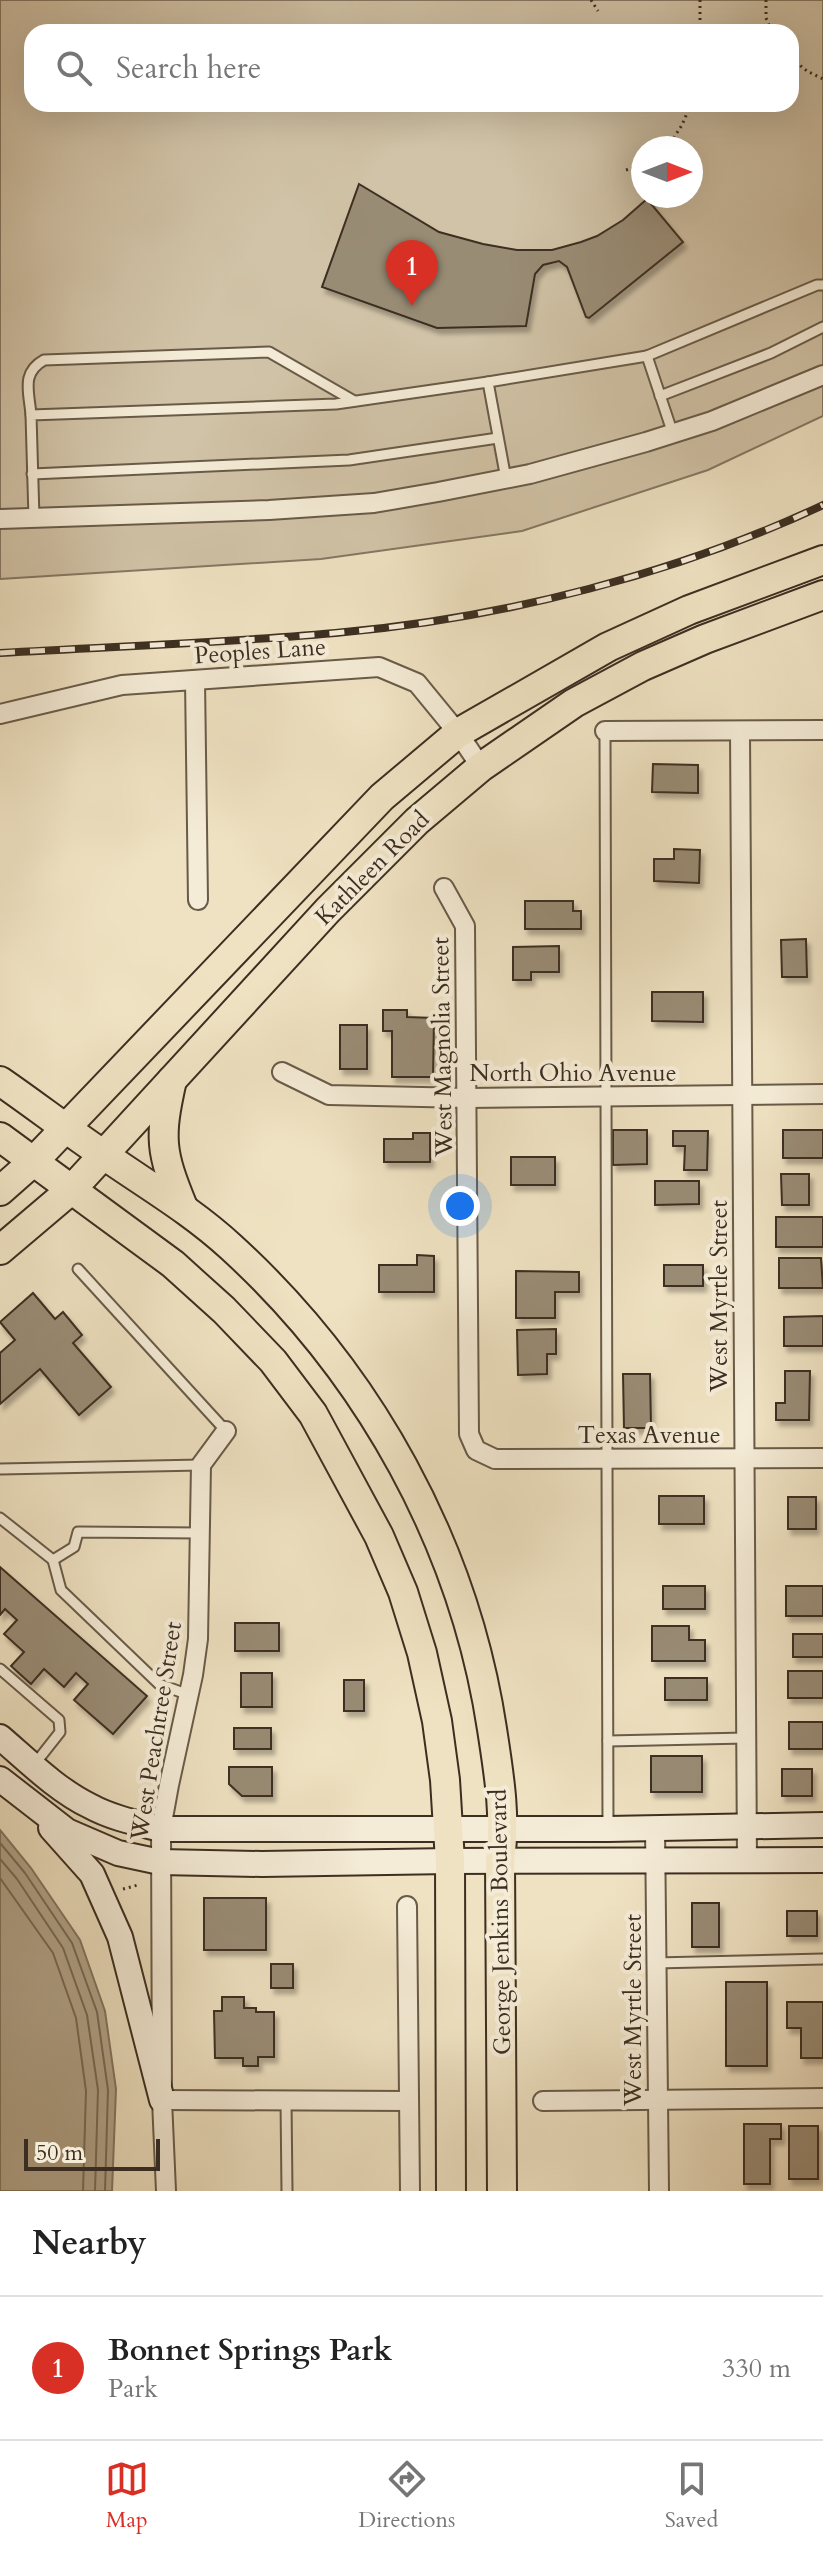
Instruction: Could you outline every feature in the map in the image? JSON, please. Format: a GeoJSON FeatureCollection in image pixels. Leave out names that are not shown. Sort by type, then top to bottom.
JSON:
{"type":"FeatureCollection","features":[{"type":"Feature","properties":{"kind":"main road","name":"Kathleen Road"},"geometry":{"type":"LineString","coordinates":[[0,1191],[34,1161],[382,797],[458,733],[608,647],[689,610],[823,560]]}},
{"type":"Feature","properties":{"kind":"main road","name":"Kathleen Road"},"geometry":{"type":"LineString","coordinates":[[0,1250],[72,1189],[365,873],[417,821],[481,767],[574,703],[643,666],[823,595]]}},
{"type":"Feature","properties":{"kind":"main road"},"geometry":{"type":"LineString","coordinates":[[173,1079],[165,1113],[163,1146],[183,1207]]}},
{"type":"Feature","properties":{"kind":"main road","name":"George Jenkins Boulevard"},"geometry":{"type":"LineString","coordinates":[[0,1081],[183,1207],[231,1246],[258,1273],[312,1332],[356,1389],[403,1464],[426,1510],[451,1569],[473,1638],[488,1702],[505,1827],[500,1861],[502,2191]]}},
{"type":"Feature","properties":{"kind":"main road","name":"George Jenkins Boulevard"},"geometry":{"type":"LineString","coordinates":[[0,1137],[173,1264],[224,1310],[273,1361],[320,1425],[379,1536],[403,1592],[422,1653],[437,1721],[448,1827],[451,2191]]}},
{"type":"Feature","properties":{"kind":"main road"},"geometry":{"type":"LineString","coordinates":[[0,1737],[88,1806],[124,1820],[161,1829],[608,1829],[823,1825]]}},
{"type":"Feature","properties":{"kind":"main road"},"geometry":{"type":"LineString","coordinates":[[0,1779],[67,1831],[118,1853],[160,1862],[823,1860]]}},
{"type":"Feature","properties":{"kind":"main road"},"geometry":{"type":"LineString","coordinates":[[28,1802],[92,1874],[109,1911],[120,1937],[162,2100]]}},
{"type":"Feature","properties":{"kind":"street"},"geometry":{"type":"LineString","coordinates":[[0,519],[269,510],[374,503],[506,479],[591,458],[712,421],[823,375]]}},
{"type":"Feature","properties":{"kind":"street","name":"Peoples Lane"},"geometry":{"type":"LineString","coordinates":[[0,714],[122,685],[379,667],[417,683],[481,767]]}},
{"type":"Feature","properties":{"kind":"street"},"geometry":{"type":"LineString","coordinates":[[195,680],[198,900]]}},
{"type":"Feature","properties":{"kind":"street"},"geometry":{"type":"LineString","coordinates":[[605,731],[823,730]]}},
{"type":"Feature","properties":{"kind":"street","name":"West Myrtle Street"},"geometry":{"type":"LineString","coordinates":[[740,731],[747,1861]]}},
{"type":"Feature","properties":{"kind":"street","name":"West Magnolia Street"},"geometry":{"type":"LineString","coordinates":[[444,888],[465,926],[469,1434],[476,1450]]}},
{"type":"Feature","properties":{"kind":"street","name":"North Ohio Avenue"},"geometry":{"type":"LineString","coordinates":[[282,1072],[329,1095],[468,1098],[823,1094]]}},
{"type":"Feature","properties":{"kind":"street"},"geometry":{"type":"LineString","coordinates":[[201,1465],[226,1431]]}},
{"type":"Feature","properties":{"kind":"street","name":"Texas Avenue"},"geometry":{"type":"LineString","coordinates":[[476,1450],[495,1459],[823,1458]]}},
{"type":"Feature","properties":{"kind":"street","name":"West Peachtree Street"},"geometry":{"type":"LineString","coordinates":[[166,2191],[162,2100],[161,1829],[198,1639],[201,1465]]}},
{"type":"Feature","properties":{"kind":"street","name":"West Myrtle Street"},"geometry":{"type":"LineString","coordinates":[[655,1828],[659,2191]]}},
{"type":"Feature","properties":{"kind":"street"},"geometry":{"type":"LineString","coordinates":[[407,1906],[410,2191]]}},
{"type":"Feature","properties":{"kind":"street"},"geometry":{"type":"LineString","coordinates":[[543,2101],[823,2098]]}},
{"type":"Feature","properties":{"kind":"street"},"geometry":{"type":"LineString","coordinates":[[162,2100],[409,2101]]}},
{"type":"Feature","properties":{"kind":"lane"},"geometry":{"type":"LineString","coordinates":[[31,415],[336,404],[647,356],[823,285]]}},
{"type":"Feature","properties":{"kind":"lane"},"geometry":{"type":"LineString","coordinates":[[660,396],[771,353],[823,327]]}},
{"type":"Feature","properties":{"kind":"lane"},"geometry":{"type":"LineString","coordinates":[[34,518],[28,375],[33,366],[44,360],[269,352],[354,401]]}},
{"type":"Feature","properties":{"kind":"lane"},"geometry":{"type":"LineString","coordinates":[[647,356],[673,434]]}},
{"type":"Feature","properties":{"kind":"lane"},"geometry":{"type":"LineString","coordinates":[[488,382],[506,479]]}},
{"type":"Feature","properties":{"kind":"lane"},"geometry":{"type":"LineString","coordinates":[[32,474],[349,460],[498,438]]}},
{"type":"Feature","properties":{"kind":"lane"},"geometry":{"type":"LineString","coordinates":[[605,731],[608,1829]]}},
{"type":"Feature","properties":{"kind":"lane"},"geometry":{"type":"LineString","coordinates":[[78,1269],[226,1431]]}},
{"type":"Feature","properties":{"kind":"lane"},"geometry":{"type":"LineString","coordinates":[[0,1469],[201,1465]]}},
{"type":"Feature","properties":{"kind":"lane"},"geometry":{"type":"LineString","coordinates":[[0,1518],[53,1560],[61,1590],[159,1684],[189,1695]]}},
{"type":"Feature","properties":{"kind":"lane"},"geometry":{"type":"LineString","coordinates":[[53,1560],[74,1547],[78,1532],[200,1533]]}},
{"type":"Feature","properties":{"kind":"lane"},"geometry":{"type":"LineString","coordinates":[[0,1669],[59,1720],[60,1732],[34,1766]]}},
{"type":"Feature","properties":{"kind":"lane"},"geometry":{"type":"LineString","coordinates":[[608,1741],[746,1738]]}},
{"type":"Feature","properties":{"kind":"lane"},"geometry":{"type":"LineString","coordinates":[[655,1963],[823,1959]]}},
{"type":"Feature","properties":{"kind":"lane"},"geometry":{"type":"LineString","coordinates":[[286,2101],[287,2191]]}},
{"type":"Feature","properties":{"kind":"path"},"geometry":{"type":"LineString","coordinates":[[591,0],[598,11]]}},
{"type":"Feature","properties":{"kind":"path"},"geometry":{"type":"LineString","coordinates":[[700,0],[700,24]]}},
{"type":"Feature","properties":{"kind":"path"},"geometry":{"type":"LineString","coordinates":[[766,0],[769,24]]}},
{"type":"Feature","properties":{"kind":"path"},"geometry":{"type":"LineString","coordinates":[[799,64],[823,79]]}},
{"type":"Feature","properties":{"kind":"path"},"geometry":{"type":"LineString","coordinates":[[675,136],[688,112]]}},
{"type":"Feature","properties":{"kind":"path"},"geometry":{"type":"LineString","coordinates":[[626,170],[631,169]]}},
{"type":"Feature","properties":{"kind":"path"},"geometry":{"type":"LineString","coordinates":[[112,1893],[138,1885]]}},
{"type":"Feature","properties":{"kind":"shaded area"},"geometry":{"type":"Polygon","coordinates":[[[0,0],[823,0],[823,416],[708,470],[522,531],[321,559],[0,579],[0,0]]]}},
{"type":"Feature","properties":{"kind":"water"},"geometry":{"type":"Polygon","coordinates":[[[0,1830],[31,1868],[80,1940],[105,2011],[116,2089],[112,2191],[0,2191],[0,1830]]]}},
{"type":"Feature","properties":{"kind":"building"},"geometry":{"type":"Polygon","coordinates":[[[359,184],[439,232],[483,244],[517,250],[552,250],[597,236],[637,208],[655,208],[683,242],[589,318],[567,267],[559,261],[543,265],[535,274],[526,326],[437,328],[322,287],[359,184]]]}},
{"type":"Feature","properties":{"kind":"building"},"geometry":{"type":"Polygon","coordinates":[[[653,764],[698,765],[698,793],[652,792],[653,764]]]}},
{"type":"Feature","properties":{"kind":"building"},"geometry":{"type":"Polygon","coordinates":[[[674,849],[700,850],[699,883],[654,881],[654,859],[674,859],[674,849]]]}},
{"type":"Feature","properties":{"kind":"building"},"geometry":{"type":"Polygon","coordinates":[[[525,901],[573,901],[573,911],[581,911],[581,929],[525,929],[525,901]]]}},
{"type":"Feature","properties":{"kind":"building"},"geometry":{"type":"Polygon","coordinates":[[[806,939],[807,977],[782,977],[781,940],[806,939]]]}},
{"type":"Feature","properties":{"kind":"building"},"geometry":{"type":"Polygon","coordinates":[[[559,946],[559,972],[531,972],[531,980],[513,980],[513,947],[559,946]]]}},
{"type":"Feature","properties":{"kind":"building"},"geometry":{"type":"Polygon","coordinates":[[[652,992],[703,992],[703,1022],[652,1021],[652,992]]]}},
{"type":"Feature","properties":{"kind":"building"},"geometry":{"type":"Polygon","coordinates":[[[383,1010],[407,1010],[407,1017],[434,1018],[433,1077],[392,1077],[392,1031],[383,1031],[383,1010]]]}},
{"type":"Feature","properties":{"kind":"building"},"geometry":{"type":"Polygon","coordinates":[[[340,1025],[367,1025],[367,1069],[340,1069],[340,1025]]]}},
{"type":"Feature","properties":{"kind":"building"},"geometry":{"type":"Polygon","coordinates":[[[613,1130],[647,1130],[647,1164],[613,1165],[613,1130]]]}},
{"type":"Feature","properties":{"kind":"building"},"geometry":{"type":"Polygon","coordinates":[[[783,1130],[823,1130],[823,1158],[783,1158],[783,1130]]]}},
{"type":"Feature","properties":{"kind":"building"},"geometry":{"type":"Polygon","coordinates":[[[673,1131],[708,1131],[707,1170],[684,1170],[685,1146],[673,1146],[673,1131]]]}},
{"type":"Feature","properties":{"kind":"building"},"geometry":{"type":"Polygon","coordinates":[[[413,1133],[430,1133],[430,1162],[384,1162],[384,1139],[413,1139],[413,1133]]]}},
{"type":"Feature","properties":{"kind":"building"},"geometry":{"type":"Polygon","coordinates":[[[511,1157],[555,1157],[555,1185],[511,1185],[511,1157]]]}},
{"type":"Feature","properties":{"kind":"building"},"geometry":{"type":"Polygon","coordinates":[[[781,1174],[809,1174],[809,1205],[782,1205],[781,1174]]]}},
{"type":"Feature","properties":{"kind":"building"},"geometry":{"type":"Polygon","coordinates":[[[655,1181],[699,1181],[699,1204],[655,1205],[655,1181]]]}},
{"type":"Feature","properties":{"kind":"building"},"geometry":{"type":"Polygon","coordinates":[[[776,1217],[823,1217],[823,1247],[776,1247],[776,1217]]]}},
{"type":"Feature","properties":{"kind":"building"},"geometry":{"type":"Polygon","coordinates":[[[417,1255],[434,1256],[434,1292],[379,1292],[379,1265],[417,1265],[417,1255]]]}},
{"type":"Feature","properties":{"kind":"building"},"geometry":{"type":"Polygon","coordinates":[[[779,1258],[821,1258],[823,1288],[779,1288],[779,1258]]]}},
{"type":"Feature","properties":{"kind":"building"},"geometry":{"type":"Polygon","coordinates":[[[664,1265],[703,1265],[703,1286],[664,1286],[664,1265]]]}},
{"type":"Feature","properties":{"kind":"building"},"geometry":{"type":"Polygon","coordinates":[[[516,1271],[579,1272],[579,1292],[555,1292],[555,1318],[516,1318],[516,1271]]]}},
{"type":"Feature","properties":{"kind":"building"},"geometry":{"type":"Polygon","coordinates":[[[33,1293],[55,1319],[63,1312],[82,1335],[73,1343],[111,1387],[79,1415],[40,1369],[0,1404],[0,1353],[15,1340],[0,1322],[33,1293]]]}},
{"type":"Feature","properties":{"kind":"building"},"geometry":{"type":"Polygon","coordinates":[[[823,1316],[823,1346],[784,1346],[784,1317],[823,1316]]]}},
{"type":"Feature","properties":{"kind":"building"},"geometry":{"type":"Polygon","coordinates":[[[556,1329],[556,1354],[547,1354],[547,1374],[518,1375],[517,1330],[556,1329]]]}},
{"type":"Feature","properties":{"kind":"building"},"geometry":{"type":"Polygon","coordinates":[[[785,1371],[810,1371],[809,1420],[776,1420],[776,1403],[785,1403],[785,1371]]]}},
{"type":"Feature","properties":{"kind":"building"},"geometry":{"type":"Polygon","coordinates":[[[623,1374],[650,1374],[651,1428],[624,1428],[623,1374]]]}},
{"type":"Feature","properties":{"kind":"building"},"geometry":{"type":"Polygon","coordinates":[[[659,1496],[704,1496],[704,1524],[659,1524],[659,1496]]]}},
{"type":"Feature","properties":{"kind":"building"},"geometry":{"type":"Polygon","coordinates":[[[788,1497],[816,1497],[816,1529],[788,1529],[788,1497]]]}},
{"type":"Feature","properties":{"kind":"building"},"geometry":{"type":"Polygon","coordinates":[[[0,1567],[147,1696],[113,1734],[74,1700],[88,1684],[76,1673],[64,1687],[44,1669],[31,1684],[11,1666],[24,1652],[4,1634],[17,1620],[5,1609],[0,1615],[0,1567]]]}},
{"type":"Feature","properties":{"kind":"building"},"geometry":{"type":"Polygon","coordinates":[[[663,1586],[705,1586],[705,1609],[663,1609],[663,1586]]]}},
{"type":"Feature","properties":{"kind":"building"},"geometry":{"type":"Polygon","coordinates":[[[786,1586],[823,1586],[823,1616],[786,1616],[786,1586]]]}},
{"type":"Feature","properties":{"kind":"building"},"geometry":{"type":"Polygon","coordinates":[[[235,1623],[279,1623],[279,1651],[235,1651],[235,1623]]]}},
{"type":"Feature","properties":{"kind":"building"},"geometry":{"type":"Polygon","coordinates":[[[652,1626],[689,1626],[689,1640],[705,1640],[705,1661],[652,1661],[652,1626]]]}},
{"type":"Feature","properties":{"kind":"building"},"geometry":{"type":"Polygon","coordinates":[[[793,1634],[823,1634],[823,1657],[793,1657],[793,1634]]]}},
{"type":"Feature","properties":{"kind":"building"},"geometry":{"type":"Polygon","coordinates":[[[788,1671],[823,1671],[823,1698],[788,1698],[788,1671]]]}},
{"type":"Feature","properties":{"kind":"building"},"geometry":{"type":"Polygon","coordinates":[[[241,1673],[272,1673],[272,1707],[241,1707],[241,1673]]]}},
{"type":"Feature","properties":{"kind":"building"},"geometry":{"type":"Polygon","coordinates":[[[665,1678],[707,1678],[707,1700],[665,1700],[665,1678]]]}},
{"type":"Feature","properties":{"kind":"building"},"geometry":{"type":"Polygon","coordinates":[[[344,1680],[364,1680],[364,1711],[344,1711],[344,1680]]]}},
{"type":"Feature","properties":{"kind":"building"},"geometry":{"type":"Polygon","coordinates":[[[789,1722],[823,1722],[823,1749],[789,1749],[789,1722]]]}},
{"type":"Feature","properties":{"kind":"building"},"geometry":{"type":"Polygon","coordinates":[[[234,1728],[271,1728],[271,1749],[234,1749],[234,1728]]]}},
{"type":"Feature","properties":{"kind":"building"},"geometry":{"type":"Polygon","coordinates":[[[651,1756],[702,1756],[702,1792],[651,1792],[651,1756]]]}},
{"type":"Feature","properties":{"kind":"building"},"geometry":{"type":"Polygon","coordinates":[[[229,1767],[272,1767],[272,1796],[242,1796],[229,1784],[229,1767]]]}},
{"type":"Feature","properties":{"kind":"building"},"geometry":{"type":"Polygon","coordinates":[[[782,1769],[812,1769],[812,1796],[782,1796],[782,1769]]]}},
{"type":"Feature","properties":{"kind":"building"},"geometry":{"type":"Polygon","coordinates":[[[204,1898],[266,1898],[266,1950],[204,1950],[204,1898]]]}},
{"type":"Feature","properties":{"kind":"building"},"geometry":{"type":"Polygon","coordinates":[[[692,1903],[719,1903],[719,1947],[692,1947],[692,1903]]]}},
{"type":"Feature","properties":{"kind":"building"},"geometry":{"type":"Polygon","coordinates":[[[787,1911],[817,1911],[817,1936],[787,1936],[787,1911]]]}},
{"type":"Feature","properties":{"kind":"building"},"geometry":{"type":"Polygon","coordinates":[[[271,1964],[293,1964],[293,1988],[271,1988],[271,1964]]]}},
{"type":"Feature","properties":{"kind":"building"},"geometry":{"type":"Polygon","coordinates":[[[726,1982],[767,1982],[767,2066],[726,2066],[726,1982]]]}},
{"type":"Feature","properties":{"kind":"building"},"geometry":{"type":"Polygon","coordinates":[[[222,1997],[244,1997],[244,2008],[274,2012],[274,2057],[258,2057],[258,2066],[243,2066],[243,2058],[215,2058],[214,2011],[222,2011],[222,1997]]]}},
{"type":"Feature","properties":{"kind":"building"},"geometry":{"type":"Polygon","coordinates":[[[787,2002],[823,2002],[823,2058],[801,2058],[801,2028],[787,2028],[787,2002]]]}},
{"type":"Feature","properties":{"kind":"building"},"geometry":{"type":"Polygon","coordinates":[[[744,2124],[781,2124],[781,2139],[770,2139],[770,2184],[744,2184],[744,2124]]]}},
{"type":"Feature","properties":{"kind":"building"},"geometry":{"type":"Polygon","coordinates":[[[789,2126],[818,2126],[818,2179],[789,2179],[789,2126]]]}},
{"type":"Feature","properties":{"kind":"railway"},"geometry":{"type":"LineString","coordinates":[[0,653],[302,636],[466,616],[528,604],[650,571],[710,552],[823,505]]}},
{"type":"Feature","properties":{"kind":"place","name":"Bonnet Springs Park"},"geometry":{"type":"Point","coordinates":[412,306]}}]}
